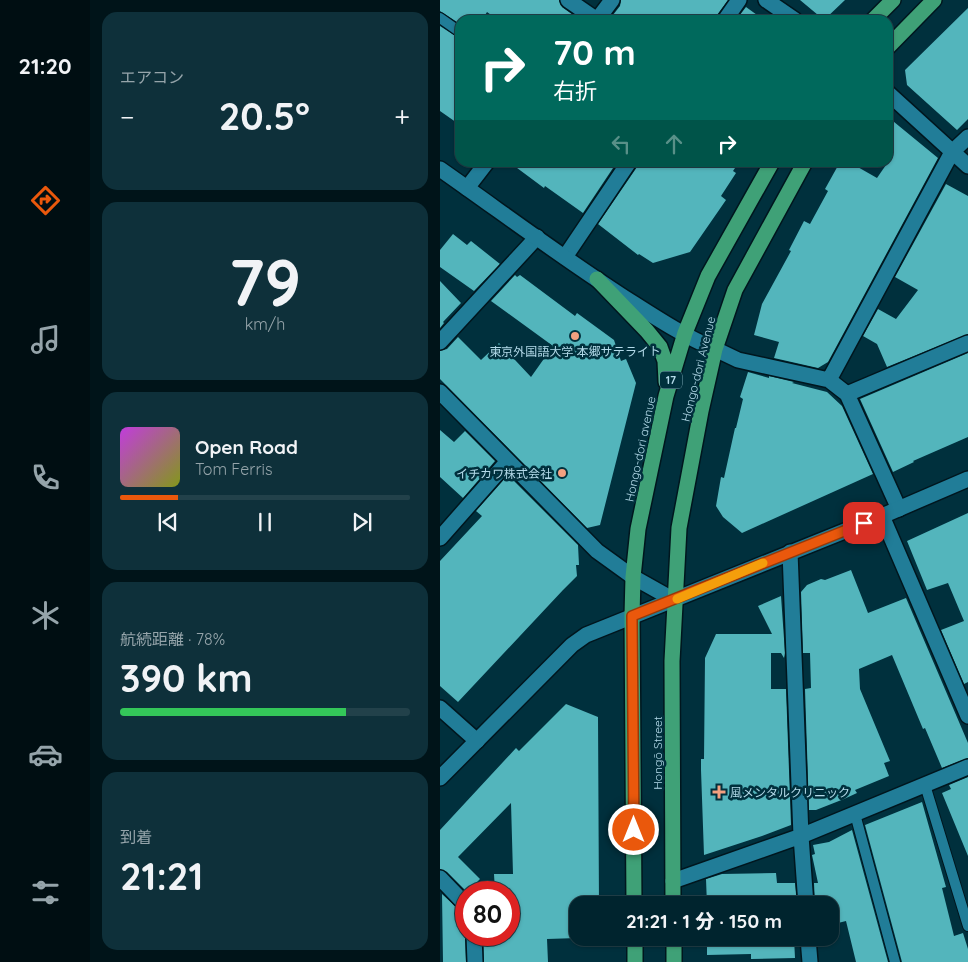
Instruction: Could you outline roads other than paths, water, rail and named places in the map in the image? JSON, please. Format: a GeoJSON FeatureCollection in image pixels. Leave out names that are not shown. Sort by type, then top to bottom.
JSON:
{"type":"FeatureCollection","features":[{"type":"Feature","properties":{"kind":"highway"},"geometry":{"type":"LineString","coordinates":[[879,15],[893,0]]}},
{"type":"Feature","properties":{"kind":"highway"},"geometry":{"type":"LineString","coordinates":[[893,42],[934,0]]}},
{"type":"Feature","properties":{"kind":"highway","name":"Hongo-dori avenue"},"geometry":{"type":"LineString","coordinates":[[632,616],[633,578],[638,529],[666,396],[685,333],[708,276],[769,167]]}},
{"type":"Feature","properties":{"kind":"highway","name":"Hongo-dori Avenue"},"geometry":{"type":"LineString","coordinates":[[674,600],[679,528],[701,411],[716,349],[735,290],[802,167]]}},
{"type":"Feature","properties":{"kind":"highway"},"geometry":{"type":"LineString","coordinates":[[597,279],[660,347],[665,362],[666,396]]}},
{"type":"Feature","properties":{"kind":"highway","name":"Hongō Street"},"geometry":{"type":"LineString","coordinates":[[673,896],[672,660],[674,600]]}},
{"type":"Feature","properties":{"kind":"highway","name":"Hongō Street"},"geometry":{"type":"LineString","coordinates":[[632,616],[634,896]]}},
{"type":"Feature","properties":{"kind":"highway"},"geometry":{"type":"LineString","coordinates":[[634,946],[635,962]]}},
{"type":"Feature","properties":{"kind":"highway"},"geometry":{"type":"LineString","coordinates":[[674,946],[674,962]]}},
{"type":"Feature","properties":{"kind":"street"},"geometry":{"type":"LineString","coordinates":[[568,0],[590,15]]}},
{"type":"Feature","properties":{"kind":"street"},"geometry":{"type":"LineString","coordinates":[[601,15],[612,0]]}},
{"type":"Feature","properties":{"kind":"street"},"geometry":{"type":"LineString","coordinates":[[728,15],[739,0]]}},
{"type":"Feature","properties":{"kind":"street"},"geometry":{"type":"LineString","coordinates":[[766,0],[788,15]]}},
{"type":"Feature","properties":{"kind":"street"},"geometry":{"type":"LineString","coordinates":[[893,98],[968,166]]}},
{"type":"Feature","properties":{"kind":"street"},"geometry":{"type":"LineString","coordinates":[[829,380],[952,152],[968,137]]}},
{"type":"Feature","properties":{"kind":"street"},"geometry":{"type":"LineString","coordinates":[[467,188],[483,167]]}},
{"type":"Feature","properties":{"kind":"street"},"geometry":{"type":"LineString","coordinates":[[565,257],[626,167]]}},
{"type":"Feature","properties":{"kind":"street"},"geometry":{"type":"LineString","coordinates":[[440,169],[597,279],[700,343],[738,360],[829,380],[847,394],[899,508]]}},
{"type":"Feature","properties":{"kind":"street"},"geometry":{"type":"LineString","coordinates":[[440,342],[537,237]]}},
{"type":"Feature","properties":{"kind":"street"},"geometry":{"type":"LineString","coordinates":[[847,394],[968,343]]}},
{"type":"Feature","properties":{"kind":"street"},"geometry":{"type":"LineString","coordinates":[[440,392],[597,551],[633,578],[674,600]]}},
{"type":"Feature","properties":{"kind":"street"},"geometry":{"type":"LineString","coordinates":[[440,538],[508,462]]}},
{"type":"Feature","properties":{"kind":"street"},"geometry":{"type":"LineString","coordinates":[[440,778],[572,645],[586,635],[882,516],[968,479]]}},
{"type":"Feature","properties":{"kind":"street"},"geometry":{"type":"LineString","coordinates":[[882,516],[968,716]]}},
{"type":"Feature","properties":{"kind":"street"},"geometry":{"type":"LineString","coordinates":[[790,552],[801,836],[805,896]]}},
{"type":"Feature","properties":{"kind":"street"},"geometry":{"type":"LineString","coordinates":[[440,708],[477,741]]}},
{"type":"Feature","properties":{"kind":"street"},"geometry":{"type":"LineString","coordinates":[[673,881],[801,836],[968,767]]}},
{"type":"Feature","properties":{"kind":"street"},"geometry":{"type":"LineString","coordinates":[[440,878],[455,894]]}},
{"type":"Feature","properties":{"kind":"street"},"geometry":{"type":"LineString","coordinates":[[474,946],[474,962]]}},
{"type":"Feature","properties":{"kind":"street"},"geometry":{"type":"LineString","coordinates":[[809,946],[810,962]]}},
{"type":"Feature","properties":{"kind":"lane"},"geometry":{"type":"LineString","coordinates":[[440,18],[455,28]]}},
{"type":"Feature","properties":{"kind":"lane"},"geometry":{"type":"LineString","coordinates":[[925,785],[968,926]]}},
{"type":"Feature","properties":{"kind":"lane"},"geometry":{"type":"LineString","coordinates":[[855,814],[895,962]]}},
{"type":"Feature","properties":{"kind":"place","name":"東京外国語大学 本郷サテライト"},"geometry":{"type":"Point","coordinates":[575,336]}},
{"type":"Feature","properties":{"kind":"place","name":"イチカワ株式会社"},"geometry":{"type":"Point","coordinates":[562,473]}},
{"type":"Feature","properties":{"kind":"place","name":"風メンタルクリニック"},"geometry":{"type":"Point","coordinates":[719,792]}}]}
